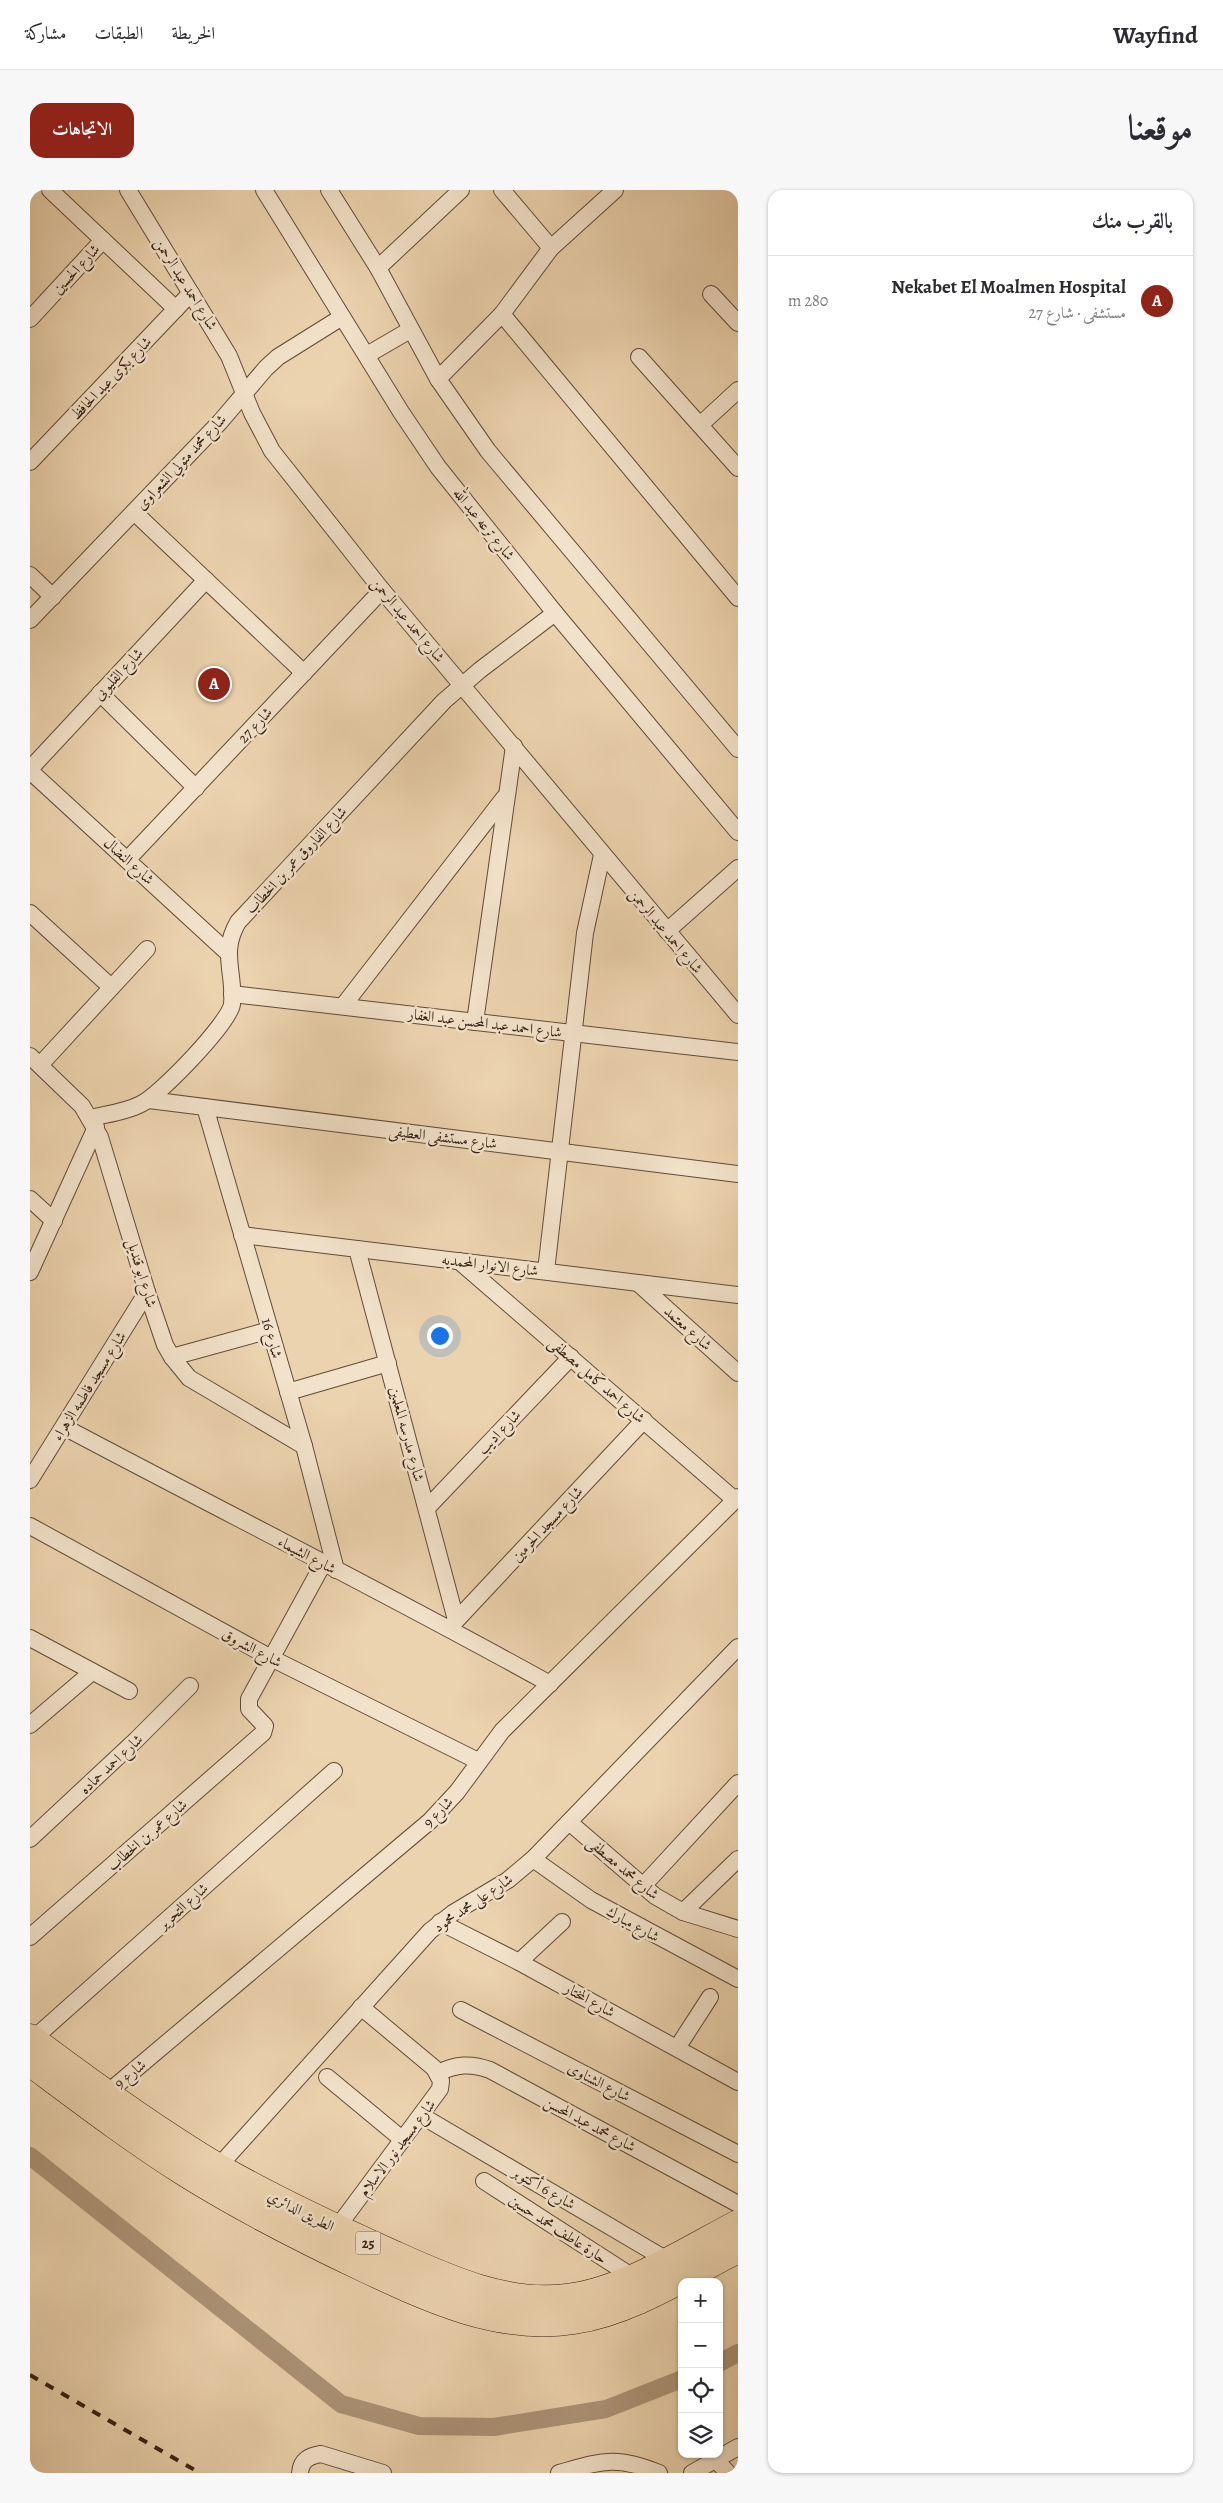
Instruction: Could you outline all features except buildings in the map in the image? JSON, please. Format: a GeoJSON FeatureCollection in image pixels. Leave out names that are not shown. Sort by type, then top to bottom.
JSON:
{"type":"FeatureCollection","features":[{"type":"Feature","properties":{"kind":"highway","name":"الطريق الدائري"},"geometry":{"type":"LineString","coordinates":[[31,2047],[218,2167],[336,2229],[417,2265],[477,2288],[522,2299],[567,2298],[590,2294],[633,2277],[738,2224]]}},
{"type":"Feature","properties":{"kind":"highway","name":"الطريق الدائري"},"geometry":{"type":"LineString","coordinates":[[31,2047],[153,2151],[256,2213],[406,2288],[487,2316],[538,2323],[595,2316],[636,2300],[738,2250]]}},
{"type":"Feature","properties":{"kind":"street"},"geometry":{"type":"LineString","coordinates":[[50,190],[176,309]]}},
{"type":"Feature","properties":{"kind":"street","name":"شارع احمد عبد الرحمن"},"geometry":{"type":"LineString","coordinates":[[128,190],[229,356],[272,451],[382,590],[463,684],[602,855],[738,1015]]}},
{"type":"Feature","properties":{"kind":"street","name":"شارع ترعه عبد الله"},"geometry":{"type":"LineString","coordinates":[[264,190],[438,467],[555,613],[738,832]]}},
{"type":"Feature","properties":{"kind":"street"},"geometry":{"type":"LineString","coordinates":[[329,190],[378,268],[438,379],[488,451],[738,749]]}},
{"type":"Feature","properties":{"kind":"street"},"geometry":{"type":"LineString","coordinates":[[378,268],[461,190]]}},
{"type":"Feature","properties":{"kind":"street"},"geometry":{"type":"LineString","coordinates":[[502,190],[550,248]]}},
{"type":"Feature","properties":{"kind":"street"},"geometry":{"type":"LineString","coordinates":[[438,379],[502,314],[550,248],[615,190]]}},
{"type":"Feature","properties":{"kind":"street","name":"شارع الحسين"},"geometry":{"type":"LineString","coordinates":[[30,319],[102,240]]}},
{"type":"Feature","properties":{"kind":"street","name":"شارع بكرى عبد الحافظ"},"geometry":{"type":"LineString","coordinates":[[30,462],[191,293]]}},
{"type":"Feature","properties":{"kind":"street"},"geometry":{"type":"LineString","coordinates":[[711,294],[738,324]]}},
{"type":"Feature","properties":{"kind":"street"},"geometry":{"type":"LineString","coordinates":[[502,314],[738,598]]}},
{"type":"Feature","properties":{"kind":"street","name":"شارع محمد متولي الشعراوى"},"geometry":{"type":"LineString","coordinates":[[30,620],[220,422],[244,392],[278,357],[342,316]]}},
{"type":"Feature","properties":{"kind":"street"},"geometry":{"type":"LineString","coordinates":[[367,355],[410,330]]}},
{"type":"Feature","properties":{"kind":"street"},"geometry":{"type":"LineString","coordinates":[[639,357],[738,468]]}},
{"type":"Feature","properties":{"kind":"street"},"geometry":{"type":"LineString","coordinates":[[700,425],[738,390]]}},
{"type":"Feature","properties":{"kind":"street"},"geometry":{"type":"LineString","coordinates":[[134,512],[304,673]]}},
{"type":"Feature","properties":{"kind":"street"},"geometry":{"type":"LineString","coordinates":[[30,575],[53,597]]}},
{"type":"Feature","properties":{"kind":"street","name":"شارع القليوبى"},"geometry":{"type":"LineString","coordinates":[[30,770],[206,580]]}},
{"type":"Feature","properties":{"kind":"street","name":"شارع 27"},"geometry":{"type":"LineString","coordinates":[[127,860],[382,590]]}},
{"type":"Feature","properties":{"kind":"street","name":"شارع الفاروق عمر بن الخطاب"},"geometry":{"type":"LineString","coordinates":[[93,1123],[149,1100],[224,1022],[232,1005],[227,952],[229,941],[238,922],[426,719],[463,684],[555,613]]}},
{"type":"Feature","properties":{"kind":"street"},"geometry":{"type":"LineString","coordinates":[[100,693],[196,788]]}},
{"type":"Feature","properties":{"kind":"street"},"geometry":{"type":"LineString","coordinates":[[475,1022],[514,746]]}},
{"type":"Feature","properties":{"kind":"street","name":"شارع النضال"},"geometry":{"type":"LineString","coordinates":[[30,770],[227,952]]}},
{"type":"Feature","properties":{"kind":"street"},"geometry":{"type":"LineString","coordinates":[[343,1006],[506,796]]}},
{"type":"Feature","properties":{"kind":"street"},"geometry":{"type":"LineString","coordinates":[[546,1271],[586,933],[602,855]]}},
{"type":"Feature","properties":{"kind":"street"},"geometry":{"type":"LineString","coordinates":[[666,931],[738,868]]}},
{"type":"Feature","properties":{"kind":"street"},"geometry":{"type":"LineString","coordinates":[[30,913],[111,987]]}},
{"type":"Feature","properties":{"kind":"street"},"geometry":{"type":"LineString","coordinates":[[35,1060],[111,987],[147,949]]}},
{"type":"Feature","properties":{"kind":"street","name":"شارع احمد عبد المحسن عبد الغفار"},"geometry":{"type":"LineString","coordinates":[[232,994],[738,1052]]}},
{"type":"Feature","properties":{"kind":"street","name":"شارع ابو قنديل"},"geometry":{"type":"LineString","coordinates":[[35,1060],[72,1096],[93,1123],[105,1148],[148,1292],[165,1345],[172,1358],[189,1378],[304,1446]]}},
{"type":"Feature","properties":{"kind":"street","name":"شارع مستشفى العطيفى"},"geometry":{"type":"LineString","coordinates":[[149,1100],[738,1174]]}},
{"type":"Feature","properties":{"kind":"street","name":"شارع 16"},"geometry":{"type":"LineString","coordinates":[[205,1107],[304,1446],[329,1567]]}},
{"type":"Feature","properties":{"kind":"street"},"geometry":{"type":"LineString","coordinates":[[30,1272],[54,1221],[93,1123]]}},
{"type":"Feature","properties":{"kind":"street"},"geometry":{"type":"LineString","coordinates":[[30,1199],[54,1221]]}},
{"type":"Feature","properties":{"kind":"street","name":"شارع الانوار المحمديه"},"geometry":{"type":"LineString","coordinates":[[242,1235],[738,1295]]}},
{"type":"Feature","properties":{"kind":"street","name":"شارع مدرسه المعلمين"},"geometry":{"type":"LineString","coordinates":[[357,1249],[427,1508],[453,1624]]}},
{"type":"Feature","properties":{"kind":"street","name":"شارع احمد كامل مصطفى"},"geometry":{"type":"LineString","coordinates":[[459,1261],[736,1499]]}},
{"type":"Feature","properties":{"kind":"street","name":"شارع معتمد"},"geometry":{"type":"LineString","coordinates":[[638,1283],[738,1373]]}},
{"type":"Feature","properties":{"kind":"street","name":"شارع مسجد فاطمه الزهراء"},"geometry":{"type":"LineString","coordinates":[[30,1480],[148,1292]]}},
{"type":"Feature","properties":{"kind":"street"},"geometry":{"type":"LineString","coordinates":[[172,1358],[270,1330]]}},
{"type":"Feature","properties":{"kind":"street","name":"شارع اديب"},"geometry":{"type":"LineString","coordinates":[[427,1508],[571,1357]]}},
{"type":"Feature","properties":{"kind":"street"},"geometry":{"type":"LineString","coordinates":[[288,1392],[388,1363]]}},
{"type":"Feature","properties":{"kind":"street","name":"شارع مسجد الحرمين"},"geometry":{"type":"LineString","coordinates":[[453,1624],[644,1420]]}},
{"type":"Feature","properties":{"kind":"street","name":"شارع الشيماء"},"geometry":{"type":"LineString","coordinates":[[64,1427],[329,1567],[453,1624],[550,1684]]}},
{"type":"Feature","properties":{"kind":"street","name":"شارع 9"},"geometry":{"type":"LineString","coordinates":[[106,2094],[430,1822],[456,1792],[502,1731],[736,1499]]}},
{"type":"Feature","properties":{"kind":"street","name":"شارع الشروق"},"geometry":{"type":"LineString","coordinates":[[30,1526],[271,1658],[478,1761]]}},
{"type":"Feature","properties":{"kind":"street"},"geometry":{"type":"LineString","coordinates":[[271,1658],[329,1567]]}},
{"type":"Feature","properties":{"kind":"street"},"geometry":{"type":"LineString","coordinates":[[30,1638],[128,1692]]}},
{"type":"Feature","properties":{"kind":"street","name":"شارع على محمد محمود"},"geometry":{"type":"LineString","coordinates":[[218,2167],[440,1922],[508,1880],[533,1859],[738,1647]]}},
{"type":"Feature","properties":{"kind":"street","name":"شارع عمر بن الخطاب"},"geometry":{"type":"LineString","coordinates":[[30,1938],[263,1733],[265,1726],[253,1713],[248,1704],[271,1658]]}},
{"type":"Feature","properties":{"kind":"street"},"geometry":{"type":"LineString","coordinates":[[30,1725],[92,1672]]}},
{"type":"Feature","properties":{"kind":"street","name":"شارع احمد حماده"},"geometry":{"type":"LineString","coordinates":[[30,1839],[136,1740],[190,1686]]}},
{"type":"Feature","properties":{"kind":"street","name":"شارع التحرير"},"geometry":{"type":"LineString","coordinates":[[31,2047],[334,1771]]}},
{"type":"Feature","properties":{"kind":"street"},"geometry":{"type":"LineString","coordinates":[[642,1887],[738,1783]]}},
{"type":"Feature","properties":{"kind":"street","name":"شارع محمد مصطفى"},"geometry":{"type":"LineString","coordinates":[[568,1822],[642,1887],[683,1912],[738,1929]]}},
{"type":"Feature","properties":{"kind":"street","name":"شارع مبارك"},"geometry":{"type":"LineString","coordinates":[[533,1859],[600,1906],[738,1980]]}},
{"type":"Feature","properties":{"kind":"street"},"geometry":{"type":"LineString","coordinates":[[683,1912],[738,1859]]}},
{"type":"Feature","properties":{"kind":"street","name":"شارع المختار"},"geometry":{"type":"LineString","coordinates":[[440,1922],[519,1962],[738,2082]]}},
{"type":"Feature","properties":{"kind":"street"},"geometry":{"type":"LineString","coordinates":[[519,1962],[562,1922]]}},
{"type":"Feature","properties":{"kind":"street"},"geometry":{"type":"LineString","coordinates":[[677,2048],[710,1997]]}},
{"type":"Feature","properties":{"kind":"street"},"geometry":{"type":"LineString","coordinates":[[361,2007],[438,2073]]}},
{"type":"Feature","properties":{"kind":"street","name":"شارع الشناوى"},"geometry":{"type":"LineString","coordinates":[[461,2010],[738,2154]]}},
{"type":"Feature","properties":{"kind":"street","name":"شارع محمد عبد المحسن"},"geometry":{"type":"LineString","coordinates":[[438,2073],[458,2065],[469,2065],[490,2070],[738,2204]]}},
{"type":"Feature","properties":{"kind":"street","name":"شارع مسجد نور الاسلام"},"geometry":{"type":"LineString","coordinates":[[336,2229],[422,2116],[440,2089],[438,2073]]}},
{"type":"Feature","properties":{"kind":"street"},"geometry":{"type":"LineString","coordinates":[[327,2077],[403,2140]]}},
{"type":"Feature","properties":{"kind":"street","name":"شارع 6 أكتوبر"},"geometry":{"type":"LineString","coordinates":[[422,2116],[667,2260]]}},
{"type":"Feature","properties":{"kind":"street","name":"حارة عاطف محمد حسين"},"geometry":{"type":"LineString","coordinates":[[484,2181],[633,2277]]}},
{"type":"Feature","properties":{"kind":"street"},"geometry":{"type":"LineString","coordinates":[[692,2473],[738,2447]]}},
{"type":"Feature","properties":{"kind":"street"},"geometry":{"type":"LineString","coordinates":[[300,2473],[304,2461],[312,2455],[321,2454],[383,2473]]}},
{"type":"Feature","properties":{"kind":"street"},"geometry":{"type":"LineString","coordinates":[[716,2459],[728,2473]]}},
{"type":"Feature","properties":{"kind":"street"},"geometry":{"type":"LineString","coordinates":[[559,2473],[610,2460],[636,2464],[659,2473]]}},
{"type":"Feature","properties":{"kind":"waterway"},"geometry":{"type":"LineString","coordinates":[[30,2156],[341,2404],[419,2426],[494,2427],[606,2409],[678,2381]]}},
{"type":"Feature","properties":{"kind":"waterway"},"geometry":{"type":"LineString","coordinates":[[723,2361],[738,2353]]}},
{"type":"Feature","properties":{"kind":"railway"},"geometry":{"type":"LineString","coordinates":[[30,2375],[200,2473]]}},
{"type":"Feature","properties":{"kind":"place","name":"Nekabet El Moalmen Hospital"},"geometry":{"type":"Point","coordinates":[214,684]}}]}
